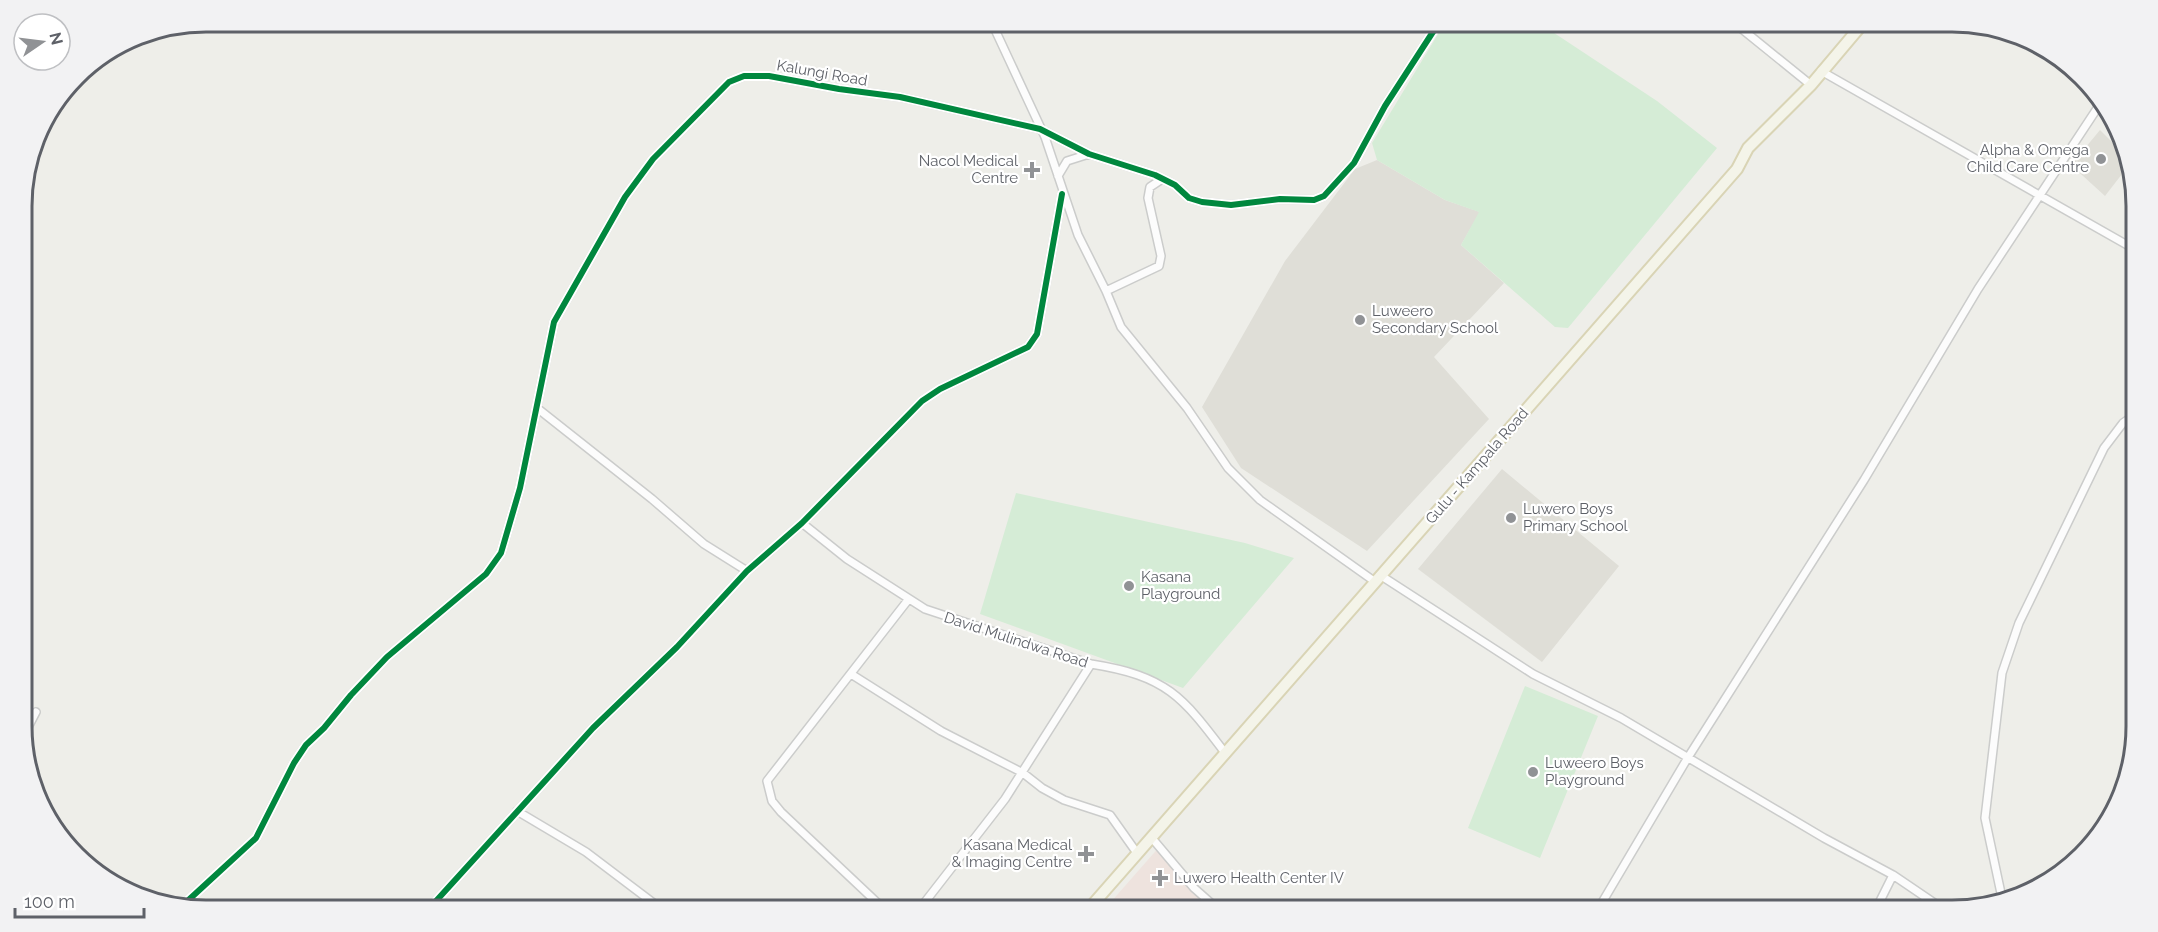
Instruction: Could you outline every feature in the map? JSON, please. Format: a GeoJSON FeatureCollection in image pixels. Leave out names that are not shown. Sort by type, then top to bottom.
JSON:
{"type":"FeatureCollection","features":[{"type":"Feature","properties":{"kind":"main road","name":"Gulu - Kampala Road"},"geometry":{"type":"LineString","coordinates":[[1096,900],[1737,169],[1748,148],[1811,85],[1857,31]]}},
{"type":"Feature","properties":{"kind":"street","name":"Kalungi Road"},"geometry":{"type":"LineString","coordinates":[[189,899],[256,838],[294,763],[306,745],[324,729],[351,695],[387,657],[486,574],[501,553],[520,488],[554,322],[625,197],[653,159],[729,82],[744,76],[769,76],[900,97],[1040,129],[1089,154],[1175,185],[1189,198],[1231,206],[1280,198],[1319,199],[1354,163],[1385,106],[1433,31]]}},
{"type":"Feature","properties":{"kind":"street"},"geometry":{"type":"LineString","coordinates":[[1749,31],[1811,85]]}},
{"type":"Feature","properties":{"kind":"street"},"geometry":{"type":"LineString","coordinates":[[996,32],[1040,129],[1078,234],[1121,327],[1187,408],[1228,468],[1260,500],[1377,578],[1533,674],[1621,718],[1687,759],[1893,875],[1930,900]]}},
{"type":"Feature","properties":{"kind":"street"},"geometry":{"type":"LineString","coordinates":[[1821,72],[2127,245]]}},
{"type":"Feature","properties":{"kind":"street"},"geometry":{"type":"LineString","coordinates":[[1604,900],[1687,759],[1864,480],[1911,399],[2039,194],[2097,108]]}},
{"type":"Feature","properties":{"kind":"street"},"geometry":{"type":"LineString","coordinates":[[1058,176],[1071,158],[1089,154]]}},
{"type":"Feature","properties":{"kind":"street"},"geometry":{"type":"LineString","coordinates":[[1106,291],[1159,266],[1161,256],[1148,194],[1150,187],[1162,179]]}},
{"type":"Feature","properties":{"kind":"street"},"geometry":{"type":"LineString","coordinates":[[437,900],[593,728],[677,647],[747,571],[802,523],[922,401],[940,389],[1019,353],[1034,341],[1062,194]]}},
{"type":"Feature","properties":{"kind":"street"},"geometry":{"type":"LineString","coordinates":[[537,408],[652,499],[704,544],[747,571]]}},
{"type":"Feature","properties":{"kind":"street"},"geometry":{"type":"LineString","coordinates":[[2001,893],[1985,818],[2002,673],[2019,623],[2104,448],[2127,420]]}},
{"type":"Feature","properties":{"kind":"street","name":"David Mulindwa Road"},"geometry":{"type":"LineString","coordinates":[[802,523],[823,542],[873,573],[908,600],[942,616],[1091,664],[1138,675],[1174,693],[1192,708],[1226,754]]}},
{"type":"Feature","properties":{"kind":"street"},"geometry":{"type":"LineString","coordinates":[[874,900],[781,812],[772,801],[767,782],[783,758],[908,600]]}},
{"type":"Feature","properties":{"kind":"street"},"geometry":{"type":"LineString","coordinates":[[926,900],[1023,773],[1091,664]]}},
{"type":"Feature","properties":{"kind":"street"},"geometry":{"type":"LineString","coordinates":[[851,674],[941,731],[1023,773],[1042,788],[1064,800],[1110,815],[1137,853]]}},
{"type":"Feature","properties":{"kind":"street"},"geometry":{"type":"LineString","coordinates":[[31,722],[36,712]]}},
{"type":"Feature","properties":{"kind":"street"},"geometry":{"type":"LineString","coordinates":[[517,811],[586,852],[649,900]]}},
{"type":"Feature","properties":{"kind":"street"},"geometry":{"type":"LineString","coordinates":[[1151,837],[1194,888],[1208,900]]}},
{"type":"Feature","properties":{"kind":"street"},"geometry":{"type":"LineString","coordinates":[[1880,900],[1893,875]]}},
{"type":"Feature","properties":{"kind":"shaded area","name":"Alpha & Omega Child Care Centre"},"geometry":{"type":"Polygon","coordinates":[[[2100,130],[2115,145],[2123,173],[2105,196],[2071,165],[2100,130]]]}},
{"type":"Feature","properties":{"kind":"shaded area","name":"Luweero Secondary School"},"geometry":{"type":"Polygon","coordinates":[[[1377,160],[1445,200],[1480,212],[1461,245],[1504,283],[1434,357],[1489,419],[1367,551],[1241,468],[1202,407],[1285,261],[1355,169],[1377,160]]]}},
{"type":"Feature","properties":{"kind":"shaded area","name":"Luwero Boys Primary School"},"geometry":{"type":"Polygon","coordinates":[[[1502,469],[1619,566],[1542,662],[1418,569],[1502,469]]]}},
{"type":"Feature","properties":{"kind":"shaded area","name":"Luwero Health Center IV"},"geometry":{"type":"Polygon","coordinates":[[[1161,845],[1205,900],[1113,900],[1161,845]]]}},
{"type":"Feature","properties":{"kind":"green space"},"geometry":{"type":"Polygon","coordinates":[[[1440,31],[1551,31],[1657,101],[1717,148],[1568,328],[1555,327],[1461,245],[1479,212],[1445,200],[1377,160],[1372,143],[1440,31]]]}},
{"type":"Feature","properties":{"kind":"green space","name":"Kasana Playground"},"geometry":{"type":"Polygon","coordinates":[[[1016,493],[1245,543],[1294,558],[1183,688],[980,614],[1016,493]]]}},
{"type":"Feature","properties":{"kind":"green space","name":"Luweero Boys Playground"},"geometry":{"type":"Polygon","coordinates":[[[1525,686],[1598,716],[1540,858],[1468,828],[1525,686]]]}},
{"type":"Feature","properties":{"kind":"cycle path"},"geometry":{"type":"LineString","coordinates":[[189,899],[256,838],[294,763],[306,745],[324,728],[351,695],[387,657],[486,574],[501,553],[520,488],[554,322],[625,197],[653,159],[729,82],[744,76],[769,76],[900,97],[1040,129],[1089,154],[1155,175],[1175,185],[1189,198],[1202,202],[1231,205],[1280,199],[1314,200],[1324,196],[1354,163],[1385,106],[1433,31]]}},
{"type":"Feature","properties":{"kind":"cycle path"},"geometry":{"type":"LineString","coordinates":[[437,900],[593,728],[677,647],[747,571],[802,523],[922,401],[940,389],[1028,347],[1037,334],[1062,194]]}},
{"type":"Feature","properties":{"kind":"place","name":"Alpha & Omega Child Care Centre"},"geometry":{"type":"Point","coordinates":[2101,159]}},
{"type":"Feature","properties":{"kind":"place","name":"Nacol Medical Centre"},"geometry":{"type":"Point","coordinates":[1032,170]}},
{"type":"Feature","properties":{"kind":"place","name":"Luweero Secondary School"},"geometry":{"type":"Point","coordinates":[1360,320]}},
{"type":"Feature","properties":{"kind":"place","name":"Luwero Boys Primary School"},"geometry":{"type":"Point","coordinates":[1511,518]}},
{"type":"Feature","properties":{"kind":"place","name":"Kasana Playground"},"geometry":{"type":"Point","coordinates":[1129,586]}},
{"type":"Feature","properties":{"kind":"place","name":"Luweero Boys Playground"},"geometry":{"type":"Point","coordinates":[1533,772]}},
{"type":"Feature","properties":{"kind":"place","name":"Kasana Medical & Imaging Centre"},"geometry":{"type":"Point","coordinates":[1086,854]}},
{"type":"Feature","properties":{"kind":"place","name":"Luwero Health Center IV"},"geometry":{"type":"Point","coordinates":[1160,878]}}]}
